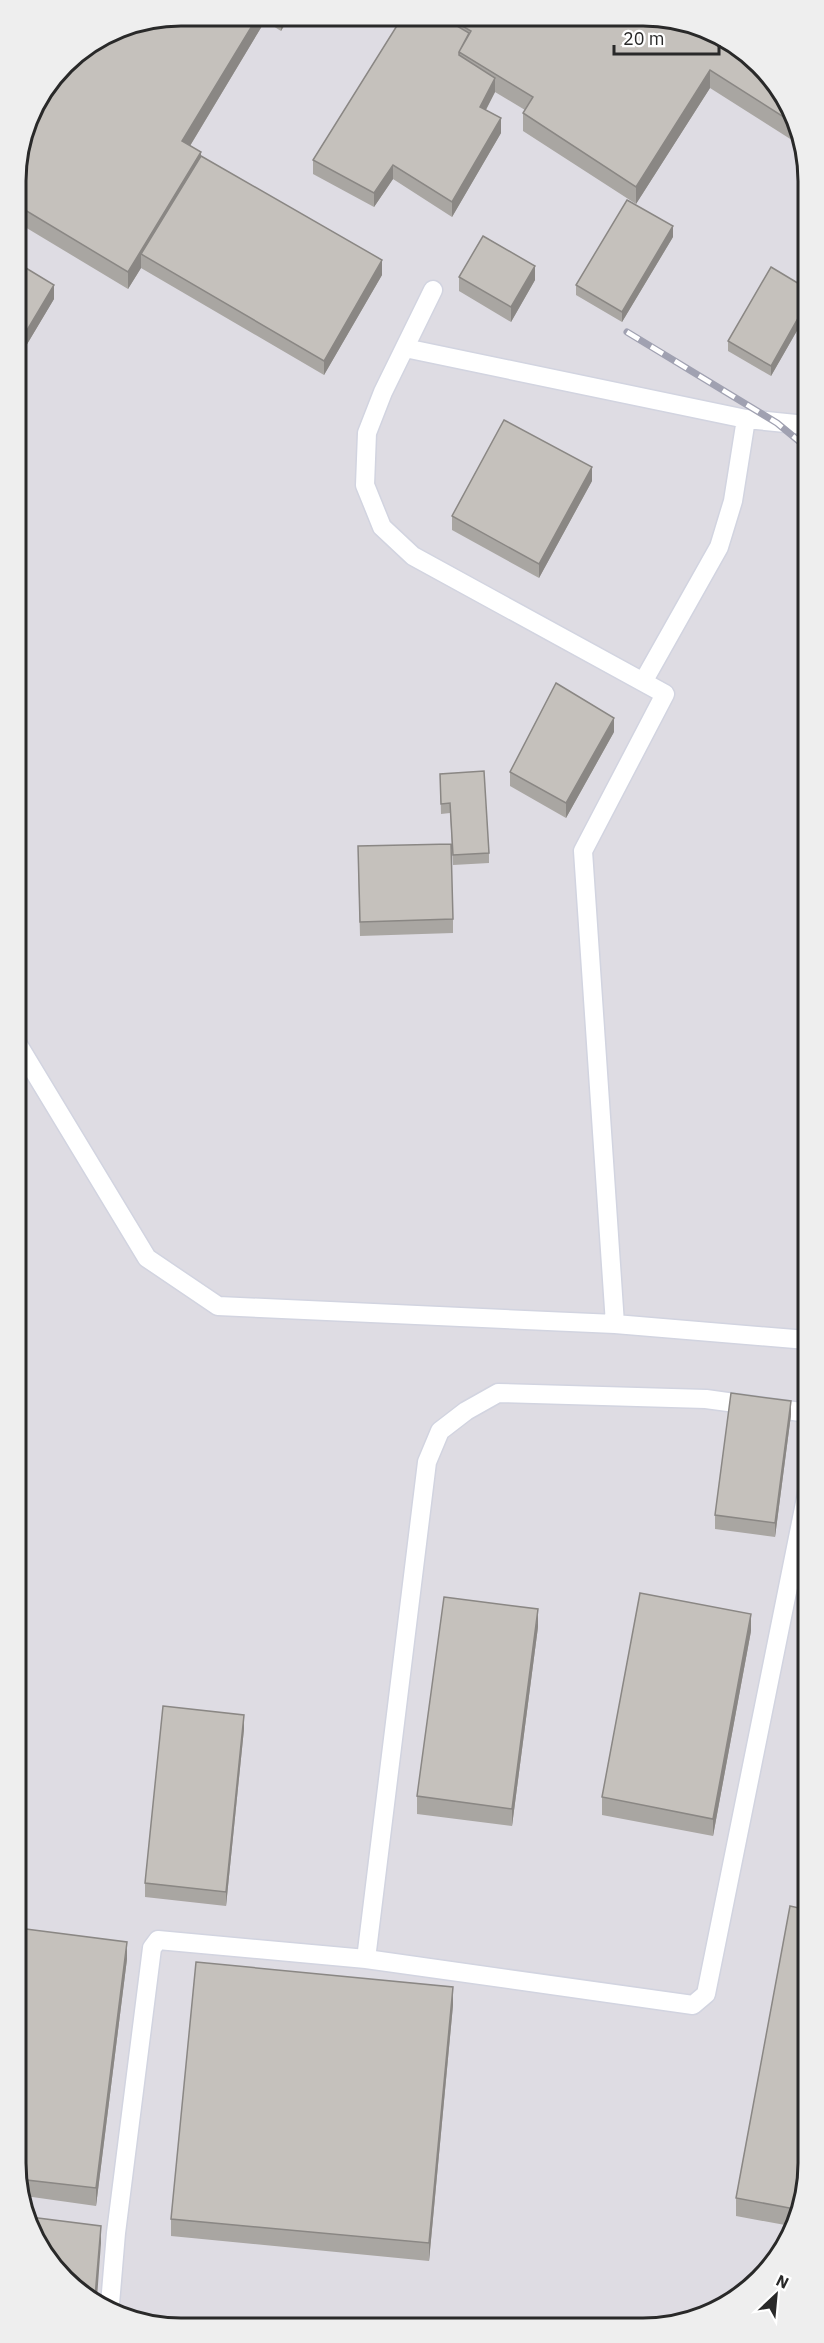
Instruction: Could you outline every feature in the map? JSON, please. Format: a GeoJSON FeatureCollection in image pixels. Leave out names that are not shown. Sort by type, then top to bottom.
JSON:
{"type":"FeatureCollection","features":[{"type":"Feature","properties":{"kind":"lane"},"geometry":{"type":"LineString","coordinates":[[433,290],[383,392],[367,433],[365,485],[382,527],[412,556],[665,694],[583,851],[615,1324]]}},
{"type":"Feature","properties":{"kind":"lane"},"geometry":{"type":"LineString","coordinates":[[405,348],[746,419],[798,424]]}},
{"type":"Feature","properties":{"kind":"lane"},"geometry":{"type":"LineString","coordinates":[[643,682],[719,547],[733,501],[746,419]]}},
{"type":"Feature","properties":{"kind":"lane"},"geometry":{"type":"LineString","coordinates":[[26,1058],[147,1258],[218,1306],[615,1324],[798,1339]]}},
{"type":"Feature","properties":{"kind":"lane"},"geometry":{"type":"LineString","coordinates":[[366,1959],[427,1462],[440,1431],[466,1411],[498,1393],[706,1399],[798,1412]]}},
{"type":"Feature","properties":{"kind":"lane"},"geometry":{"type":"LineString","coordinates":[[110,2301],[152,1948],[158,1940],[366,1959],[693,2005],[706,1994],[798,1538]]}},
{"type":"Feature","properties":{"kind":"shaded area"},"geometry":{"type":"Polygon","coordinates":[[[170,26],[654,26],[674,28],[691,33],[791,133],[797,160],[798,2173],[796,2193],[787,2222],[778,2240],[760,2265],[746,2265],[746,2279],[721,2297],[703,2306],[674,2315],[644,2318],[180,2318],[150,2315],[112,2302],[94,2291],[78,2279],[57,2257],[41,2231],[34,2213],[28,2193],[26,2173],[26,170],[31,140],[41,112],[52,94],[78,64],[112,41],[150,28],[170,26]]]}},
{"type":"Feature","properties":{"kind":"building"},"geometry":{"type":"Polygon","coordinates":[[[170,26],[252,26],[182,141],[201,152],[128,272],[26,211],[27,160],[41,112],[57,86],[78,64],[121,37],[150,28],[170,26]]]}},
{"type":"Feature","properties":{"kind":"building"},"geometry":{"type":"Polygon","coordinates":[[[397,26],[457,26],[469,33],[459,55],[495,78],[480,107],[501,118],[452,202],[393,165],[374,193],[313,160],[397,26]]]}},
{"type":"Feature","properties":{"kind":"building"},"geometry":{"type":"Polygon","coordinates":[[[462,26],[654,26],[674,28],[712,41],[746,64],[767,86],[786,118],[710,70],[636,187],[523,113],[533,97],[459,52],[471,31],[462,26]]]}},
{"type":"Feature","properties":{"kind":"building"},"geometry":{"type":"Polygon","coordinates":[[[201,156],[382,260],[324,361],[141,254],[201,156]]]}},
{"type":"Feature","properties":{"kind":"building"},"geometry":{"type":"Polygon","coordinates":[[[627,200],[673,226],[622,312],[576,285],[627,200]]]}},
{"type":"Feature","properties":{"kind":"building"},"geometry":{"type":"Polygon","coordinates":[[[483,236],[535,266],[511,307],[459,277],[483,236]]]}},
{"type":"Feature","properties":{"kind":"building"},"geometry":{"type":"Polygon","coordinates":[[[771,267],[798,283],[798,318],[771,366],[728,341],[771,267]]]}},
{"type":"Feature","properties":{"kind":"building"},"geometry":{"type":"Polygon","coordinates":[[[26,268],[54,285],[26,332],[26,268]]]}},
{"type":"Feature","properties":{"kind":"building"},"geometry":{"type":"Polygon","coordinates":[[[504,420],[592,467],[539,564],[452,516],[504,420]]]}},
{"type":"Feature","properties":{"kind":"building"},"geometry":{"type":"Polygon","coordinates":[[[556,683],[614,718],[566,803],[510,772],[556,683]]]}},
{"type":"Feature","properties":{"kind":"building"},"geometry":{"type":"Polygon","coordinates":[[[484,771],[489,853],[453,855],[450,803],[441,804],[440,774],[484,771]]]}},
{"type":"Feature","properties":{"kind":"building"},"geometry":{"type":"Polygon","coordinates":[[[451,844],[453,919],[360,922],[358,846],[451,844]]]}},
{"type":"Feature","properties":{"kind":"building"},"geometry":{"type":"Polygon","coordinates":[[[731,1393],[791,1401],[775,1523],[715,1515],[731,1393]]]}},
{"type":"Feature","properties":{"kind":"building"},"geometry":{"type":"Polygon","coordinates":[[[640,1593],[751,1614],[713,1819],[602,1797],[640,1593]]]}},
{"type":"Feature","properties":{"kind":"building"},"geometry":{"type":"Polygon","coordinates":[[[444,1597],[538,1609],[512,1809],[417,1796],[444,1597]]]}},
{"type":"Feature","properties":{"kind":"building"},"geometry":{"type":"Polygon","coordinates":[[[163,1706],[244,1715],[226,1892],[145,1883],[163,1706]]]}},
{"type":"Feature","properties":{"kind":"building"},"geometry":{"type":"Polygon","coordinates":[[[790,1906],[798,1908],[798,2173],[796,2193],[791,2208],[736,2198],[790,1906]]]}},
{"type":"Feature","properties":{"kind":"building"},"geometry":{"type":"Polygon","coordinates":[[[26,1929],[127,1942],[96,2188],[27,2180],[26,1929]]]}},
{"type":"Feature","properties":{"kind":"building"},"geometry":{"type":"Polygon","coordinates":[[[196,1962],[453,1987],[429,2243],[171,2219],[196,1962]]]}},
{"type":"Feature","properties":{"kind":"building"},"geometry":{"type":"Polygon","coordinates":[[[36,2218],[101,2226],[95,2292],[78,2279],[57,2257],[36,2218]]]}},
{"type":"Feature","properties":{"kind":"railway"},"geometry":{"type":"LineString","coordinates":[[627,332],[777,423],[798,440]]}}]}
